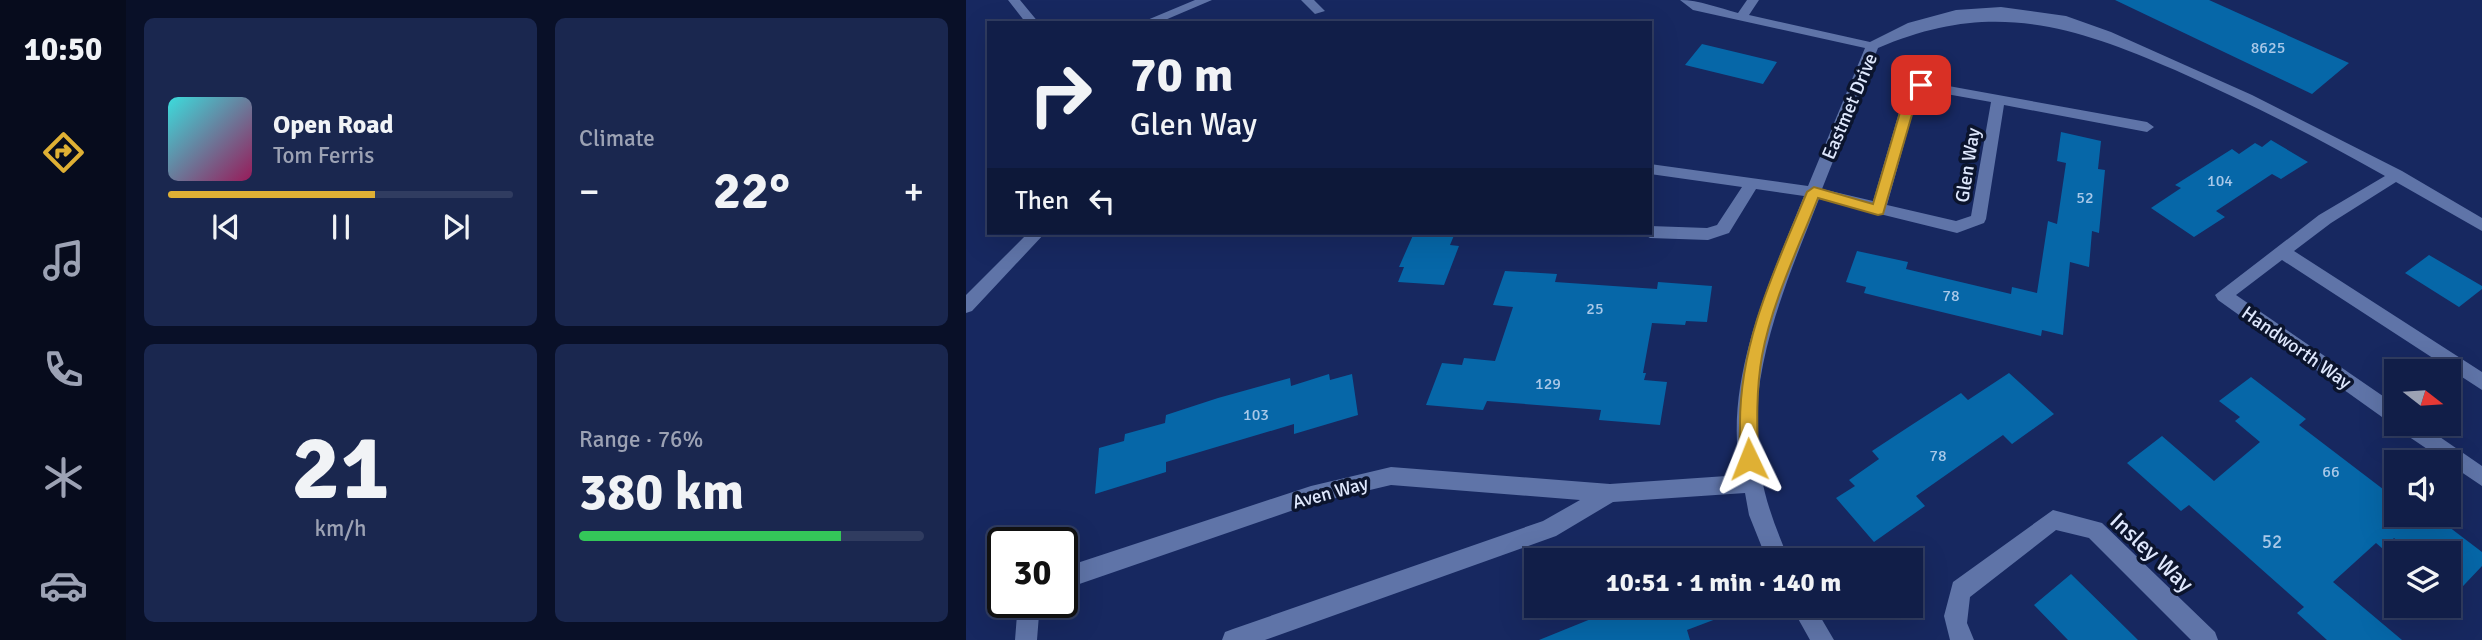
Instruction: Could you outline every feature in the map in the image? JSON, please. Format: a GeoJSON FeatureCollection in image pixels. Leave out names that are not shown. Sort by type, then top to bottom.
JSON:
{"type":"FeatureCollection","features":[{"type":"Feature","properties":{"kind":"street"},"geometry":{"type":"LineString","coordinates":[[1014,0],[1030,21]]}},
{"type":"Feature","properties":{"kind":"street"},"geometry":{"type":"LineString","coordinates":[[1151,21],[1206,0]]}},
{"type":"Feature","properties":{"kind":"street"},"geometry":{"type":"LineString","coordinates":[[1307,0],[1320,11]]}},
{"type":"Feature","properties":{"kind":"street"},"geometry":{"type":"LineString","coordinates":[[1686,0],[1696,7],[1872,46]]}},
{"type":"Feature","properties":{"kind":"street"},"geometry":{"type":"LineString","coordinates":[[1741,17],[1753,0]]}},
{"type":"Feature","properties":{"kind":"street","name":"Eastmet Drive"},"geometry":{"type":"LineString","coordinates":[[1774,548],[1750,484],[1748,397],[1754,354],[1775,287],[1872,46],[1894,32],[1936,17],[1998,10],[2047,16],[2092,29],[2247,96],[2397,175],[2482,225]]}},
{"type":"Feature","properties":{"kind":"street"},"geometry":{"type":"LineString","coordinates":[[1878,210],[1912,92],[1921,85],[2147,127]]}},
{"type":"Feature","properties":{"kind":"street","name":"Glen Way"},"geometry":{"type":"LineString","coordinates":[[1652,169],[1814,192],[1878,210],[1957,227],[1978,219],[1998,99]]}},
{"type":"Feature","properties":{"kind":"street","name":"Handworth Way"},"geometry":{"type":"LineString","coordinates":[[2384,408],[2224,295],[2325,219],[2397,175]]}},
{"type":"Feature","properties":{"kind":"street"},"geometry":{"type":"LineString","coordinates":[[1652,232],[1708,234],[1723,229],[1753,182]]}},
{"type":"Feature","properties":{"kind":"street"},"geometry":{"type":"LineString","coordinates":[[966,306],[1035,235]]}},
{"type":"Feature","properties":{"kind":"street"},"geometry":{"type":"LineString","coordinates":[[2281,251],[2482,382]]}},
{"type":"Feature","properties":{"kind":"street"},"geometry":{"type":"LineString","coordinates":[[2423,436],[2482,477]]}},
{"type":"Feature","properties":{"kind":"street","name":"Aven Way"},"geometry":{"type":"LineString","coordinates":[[1078,574],[1311,495],[1391,476],[1610,493],[1750,484]]}},
{"type":"Feature","properties":{"kind":"street","name":"Aven Way"},"geometry":{"type":"LineString","coordinates":[[1233,640],[1549,529],[1610,493]]}},
{"type":"Feature","properties":{"kind":"street","name":"Insley Way"},"geometry":{"type":"LineString","coordinates":[[1963,640],[1957,633],[1955,608],[1961,590],[2053,520],[2095,530],[2207,640]]}},
{"type":"Feature","properties":{"kind":"street"},"geometry":{"type":"LineString","coordinates":[[1026,640],[1028,618]]}},
{"type":"Feature","properties":{"kind":"street"},"geometry":{"type":"LineString","coordinates":[[1809,618],[1823,640]]}},
{"type":"Feature","properties":{"kind":"building"},"geometry":{"type":"Polygon","coordinates":[[[2115,0],[2209,0],[2349,63],[2312,94],[2115,0]]]}},
{"type":"Feature","properties":{"kind":"building"},"geometry":{"type":"Polygon","coordinates":[[[1702,44],[1777,62],[1763,84],[1685,65],[1702,44]]]}},
{"type":"Feature","properties":{"kind":"building"},"geometry":{"type":"Polygon","coordinates":[[[2061,132],[2101,141],[2098,169],[2105,170],[2099,233],[2092,231],[2089,267],[2070,262],[2063,335],[2042,330],[2041,336],[1896,301],[1864,293],[1866,287],[1846,282],[1857,251],[1908,262],[1906,269],[2011,294],[2012,287],[2037,293],[2048,221],[2057,224],[2066,163],[2057,161],[2061,132]]]}},
{"type":"Feature","properties":{"kind":"building"},"geometry":{"type":"Polygon","coordinates":[[[2271,140],[2308,162],[2281,179],[2272,174],[2216,211],[2225,217],[2194,237],[2151,208],[2181,188],[2175,185],[2232,149],[2239,154],[2255,143],[2262,147],[2271,140]]]}},
{"type":"Feature","properties":{"kind":"building"},"geometry":{"type":"Polygon","coordinates":[[[1413,235],[1454,235],[1450,245],[1459,246],[1444,285],[1398,282],[1404,267],[1399,267],[1413,235]]]}},
{"type":"Feature","properties":{"kind":"building"},"geometry":{"type":"Polygon","coordinates":[[[2429,255],[2482,286],[2482,289],[2459,307],[2405,273],[2429,255]]]}},
{"type":"Feature","properties":{"kind":"building"},"geometry":{"type":"Polygon","coordinates":[[[1505,271],[1557,274],[1555,282],[1657,289],[1658,282],[1712,286],[1707,322],[1686,321],[1685,325],[1652,323],[1643,373],[1646,373],[1644,380],[1667,382],[1660,425],[1599,420],[1601,410],[1487,401],[1483,410],[1426,405],[1442,363],[1462,365],[1464,358],[1495,361],[1513,307],[1493,305],[1505,271]]]}},
{"type":"Feature","properties":{"kind":"building"},"geometry":{"type":"Polygon","coordinates":[[[2009,373],[2054,414],[2012,444],[2003,435],[1916,496],[1925,506],[1874,542],[1836,498],[1855,486],[1849,480],[1879,459],[1872,451],[1961,393],[1968,400],[2009,373]]]}},
{"type":"Feature","properties":{"kind":"building"},"geometry":{"type":"Polygon","coordinates":[[[1329,374],[1330,380],[1352,374],[1358,415],[1294,434],[1294,424],[1166,462],[1166,472],[1095,494],[1099,448],[1124,441],[1125,434],[1165,423],[1166,415],[1218,398],[1290,378],[1291,386],[1329,374]]]}},
{"type":"Feature","properties":{"kind":"building"},"geometry":{"type":"Polygon","coordinates":[[[2251,377],[2306,419],[2299,425],[2384,490],[2384,527],[2449,527],[2482,552],[2482,566],[2461,588],[2461,541],[2398,541],[2394,538],[2384,541],[2383,549],[2376,543],[2333,582],[2402,640],[2327,640],[2297,613],[2304,607],[2189,505],[2181,511],[2127,463],[2162,436],[2214,481],[2260,442],[2235,421],[2240,417],[2219,401],[2251,377]]]}},
{"type":"Feature","properties":{"kind":"building"},"geometry":{"type":"Polygon","coordinates":[[[2071,574],[2138,640],[2068,640],[2034,605],[2071,574]]]}},
{"type":"Feature","properties":{"kind":"building"},"geometry":{"type":"Polygon","coordinates":[[[1593,618],[1719,618],[1687,630],[1690,640],[1539,640],[1593,618]]]}},
{"type":"Feature","properties":{"kind":"route"},"geometry":{"type":"LineString","coordinates":[[1749,459],[1748,397],[1754,354],[1775,287],[1814,192],[1878,210],[1912,92],[1921,85]]}}]}
